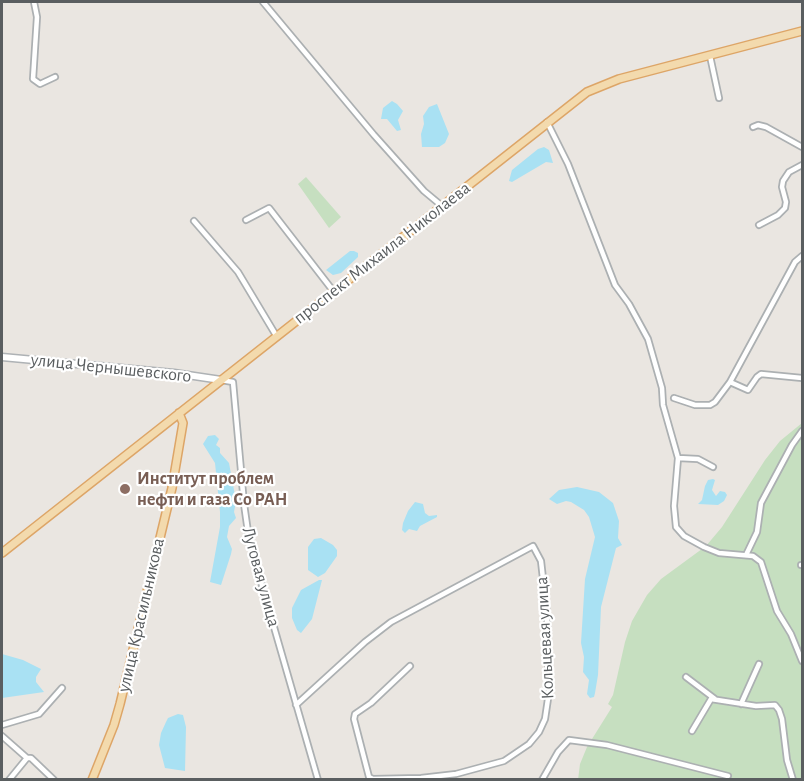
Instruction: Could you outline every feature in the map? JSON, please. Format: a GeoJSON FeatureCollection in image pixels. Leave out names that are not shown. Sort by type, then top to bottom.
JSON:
{"type":"FeatureCollection","features":[{"type":"Feature","properties":{"kind":"main road","name":"проспект Михаила Николаева"},"geometry":{"type":"LineString","coordinates":[[2,553],[581,96],[598,86],[802,31]]}},
{"type":"Feature","properties":{"kind":"main road","name":"улица Чернышевского"},"geometry":{"type":"LineString","coordinates":[[2,357],[174,373],[221,380]]}},
{"type":"Feature","properties":{"kind":"main road","name":"улица Красильникова"},"geometry":{"type":"LineString","coordinates":[[92,780],[120,704],[172,488],[183,423],[179,413]]}},
{"type":"Feature","properties":{"kind":"street"},"geometry":{"type":"LineString","coordinates":[[34,2],[37,17],[33,79],[40,84],[55,77]]}},
{"type":"Feature","properties":{"kind":"street"},"geometry":{"type":"LineString","coordinates":[[263,2],[374,135],[424,191],[442,206]]}},
{"type":"Feature","properties":{"kind":"street"},"geometry":{"type":"LineString","coordinates":[[710,56],[719,98]]}},
{"type":"Feature","properties":{"kind":"street"},"geometry":{"type":"LineString","coordinates":[[548,122],[568,164],[615,285],[629,304],[648,339],[678,459],[674,519],[678,532],[718,553],[753,556],[761,562],[777,611],[791,634],[802,661]]}},
{"type":"Feature","properties":{"kind":"street"},"geometry":{"type":"LineString","coordinates":[[753,127],[758,125],[766,127],[802,147]]}},
{"type":"Feature","properties":{"kind":"street"},"geometry":{"type":"LineString","coordinates":[[759,225],[785,208],[783,182],[789,172],[802,165]]}},
{"type":"Feature","properties":{"kind":"street"},"geometry":{"type":"LineString","coordinates":[[246,220],[269,208],[334,292]]}},
{"type":"Feature","properties":{"kind":"street"},"geometry":{"type":"LineString","coordinates":[[194,221],[238,272],[277,337]]}},
{"type":"Feature","properties":{"kind":"street"},"geometry":{"type":"LineString","coordinates":[[674,398],[695,405],[710,405],[715,402],[730,382],[795,262],[802,256]]}},
{"type":"Feature","properties":{"kind":"street"},"geometry":{"type":"LineString","coordinates":[[730,382],[748,390],[761,374],[802,378]]}},
{"type":"Feature","properties":{"kind":"street","name":"Луговая улица"},"geometry":{"type":"LineString","coordinates":[[221,380],[233,382],[247,526],[318,780]]}},
{"type":"Feature","properties":{"kind":"street"},"geometry":{"type":"LineString","coordinates":[[746,555],[757,532],[761,502],[802,431]]}},
{"type":"Feature","properties":{"kind":"street"},"geometry":{"type":"LineString","coordinates":[[678,459],[698,459],[712,467]]}},
{"type":"Feature","properties":{"kind":"street","name":"Кольцевая улица"},"geometry":{"type":"LineString","coordinates":[[296,705],[391,621],[533,546],[541,561],[546,604],[549,692],[545,719],[529,744],[504,761],[456,774],[421,778],[373,779],[369,777],[354,718],[355,714],[371,703],[410,666]]}},
{"type":"Feature","properties":{"kind":"street"},"geometry":{"type":"LineString","coordinates":[[741,704],[759,664]]}},
{"type":"Feature","properties":{"kind":"street"},"geometry":{"type":"LineString","coordinates":[[686,677],[715,699]]}},
{"type":"Feature","properties":{"kind":"street"},"geometry":{"type":"LineString","coordinates":[[2,725],[39,714],[62,688]]}},
{"type":"Feature","properties":{"kind":"street"},"geometry":{"type":"LineString","coordinates":[[692,730],[708,700],[775,705],[782,719],[787,760],[793,780]]}},
{"type":"Feature","properties":{"kind":"street"},"geometry":{"type":"LineString","coordinates":[[2,735],[27,758],[34,759],[54,780]]}},
{"type":"Feature","properties":{"kind":"street"},"geometry":{"type":"LineString","coordinates":[[542,780],[558,752],[568,740],[607,745],[728,776]]}},
{"type":"Feature","properties":{"kind":"street"},"geometry":{"type":"LineString","coordinates":[[9,780],[27,758]]}},
{"type":"Feature","properties":{"kind":"green space"},"geometry":{"type":"Polygon","coordinates":[[[306,177],[341,217],[329,228],[298,184],[306,177]]]}},
{"type":"Feature","properties":{"kind":"green space"},"geometry":{"type":"Polygon","coordinates":[[[802,423],[802,779],[578,780],[580,764],[587,747],[612,707],[608,704],[613,695],[625,642],[632,621],[647,595],[661,579],[706,546],[722,527],[765,460],[780,441],[802,423]]]}},
{"type":"Feature","properties":{"kind":"water"},"geometry":{"type":"Polygon","coordinates":[[[392,101],[403,111],[398,120],[401,130],[397,131],[387,119],[381,119],[383,108],[392,101]]]}},
{"type":"Feature","properties":{"kind":"water"},"geometry":{"type":"Polygon","coordinates":[[[437,104],[449,134],[445,143],[439,147],[422,147],[423,116],[429,107],[437,104]]]}},
{"type":"Feature","properties":{"kind":"water"},"geometry":{"type":"Polygon","coordinates":[[[544,147],[549,150],[553,163],[546,162],[512,182],[509,181],[512,170],[538,149],[544,147]]]}},
{"type":"Feature","properties":{"kind":"water"},"geometry":{"type":"Polygon","coordinates":[[[350,251],[358,253],[358,257],[341,273],[333,275],[326,270],[350,251]]]}},
{"type":"Feature","properties":{"kind":"water"},"geometry":{"type":"Polygon","coordinates":[[[215,435],[219,439],[216,445],[220,448],[220,453],[229,463],[236,501],[234,512],[236,518],[229,526],[227,537],[232,549],[221,585],[210,582],[220,527],[220,512],[215,463],[203,444],[208,436],[215,435]]]}},
{"type":"Feature","properties":{"kind":"water"},"geometry":{"type":"Polygon","coordinates":[[[708,480],[715,480],[712,490],[716,496],[720,491],[725,492],[727,495],[724,501],[718,505],[698,504],[702,500],[708,480]]]}},
{"type":"Feature","properties":{"kind":"water"},"geometry":{"type":"Polygon","coordinates":[[[577,487],[599,492],[613,503],[619,521],[618,538],[622,545],[616,548],[601,607],[598,675],[594,697],[590,698],[587,694],[589,680],[583,672],[584,657],[581,643],[585,579],[595,537],[589,517],[584,510],[571,502],[557,504],[549,499],[559,490],[577,487]]]}},
{"type":"Feature","properties":{"kind":"water"},"geometry":{"type":"Polygon","coordinates":[[[415,502],[423,504],[425,513],[429,516],[437,515],[437,517],[420,526],[417,531],[409,529],[405,533],[402,530],[403,523],[415,502]]]}},
{"type":"Feature","properties":{"kind":"water"},"geometry":{"type":"Polygon","coordinates":[[[321,538],[333,545],[337,550],[337,556],[325,573],[318,577],[308,570],[308,547],[314,539],[321,538]]]}},
{"type":"Feature","properties":{"kind":"water"},"geometry":{"type":"Polygon","coordinates":[[[322,580],[312,619],[301,633],[297,630],[292,618],[292,608],[301,590],[322,580]]]}},
{"type":"Feature","properties":{"kind":"water"},"geometry":{"type":"Polygon","coordinates":[[[2,654],[23,660],[41,669],[36,682],[44,692],[2,698],[2,654]]]}},
{"type":"Feature","properties":{"kind":"water"},"geometry":{"type":"Polygon","coordinates":[[[178,714],[183,715],[186,727],[185,771],[165,768],[159,745],[161,733],[168,718],[178,714]]]}},
{"type":"Feature","properties":{"kind":"place","name":"Институт проблем нефти и газа Со РАН"},"geometry":{"type":"Point","coordinates":[125,489]}}]}
